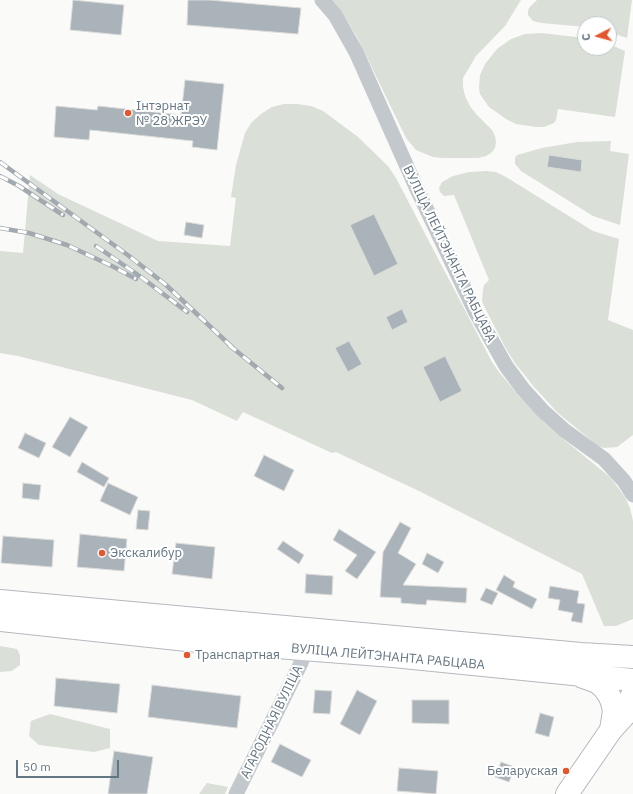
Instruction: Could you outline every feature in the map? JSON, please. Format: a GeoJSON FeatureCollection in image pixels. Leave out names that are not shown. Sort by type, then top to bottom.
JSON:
{"type":"FeatureCollection","features":[{"type":"Feature","properties":{"kind":"main road","name":"ВУЛІЦА ЛЕЙТЭНАНТА РАБЦАВА"},"geometry":{"type":"LineString","coordinates":[[0,601],[581,654],[633,657]]}},
{"type":"Feature","properties":{"kind":"main road","name":"ВУЛІЦА ЛЕЙТЭНАНТА РАБЦАВА"},"geometry":{"type":"LineString","coordinates":[[0,620],[187,640],[393,656],[578,676],[633,680]]}},
{"type":"Feature","properties":{"kind":"main road"},"geometry":{"type":"LineString","coordinates":[[578,676],[597,682],[609,695],[614,711],[611,730]]}},
{"type":"Feature","properties":{"kind":"main road"},"geometry":{"type":"LineString","coordinates":[[567,794],[611,730],[633,694]]}},
{"type":"Feature","properties":{"kind":"main road"},"geometry":{"type":"LineString","coordinates":[[611,730],[633,706]]}},
{"type":"Feature","properties":{"kind":"street","name":"ВУЛІЦА ЛЕЙТЭНАНТА РАБЦАВА"},"geometry":{"type":"LineString","coordinates":[[322,0],[335,15],[356,52],[416,187],[475,311],[506,366],[523,389],[543,411],[564,430],[604,459],[624,481],[633,495]]}},
{"type":"Feature","properties":{"kind":"street","name":"АГАРОДНАЯ ВУЛІЦА"},"geometry":{"type":"LineString","coordinates":[[236,794],[300,665],[306,649]]}},
{"type":"Feature","properties":{"kind":"shaded area"},"geometry":{"type":"Polygon","coordinates":[[[331,0],[521,0],[505,26],[476,56],[463,78],[465,96],[470,106],[492,130],[495,136],[495,148],[491,153],[478,158],[443,158],[433,157],[416,150],[406,138],[358,39],[348,22],[331,0]]]}},
{"type":"Feature","properties":{"kind":"shaded area"},"geometry":{"type":"Polygon","coordinates":[[[537,0],[632,0],[627,38],[617,35],[617,16],[577,16],[577,26],[533,21],[528,15],[529,8],[537,0]]]}},
{"type":"Feature","properties":{"kind":"shaded area"},"geometry":{"type":"Polygon","coordinates":[[[541,33],[577,37],[577,56],[617,56],[617,48],[625,51],[615,117],[558,109],[554,123],[544,127],[536,127],[516,124],[489,107],[480,94],[479,88],[480,75],[485,64],[497,49],[511,39],[525,34],[541,33]]]}},
{"type":"Feature","properties":{"kind":"shaded area"},"geometry":{"type":"Polygon","coordinates":[[[284,104],[311,106],[323,111],[358,137],[388,166],[396,178],[492,362],[499,372],[519,396],[546,424],[610,477],[625,497],[630,508],[633,521],[633,619],[616,626],[604,626],[582,574],[421,492],[336,452],[332,453],[243,412],[237,421],[192,400],[18,356],[0,353],[0,251],[23,253],[30,175],[58,194],[158,241],[230,246],[236,198],[231,197],[236,165],[245,133],[251,123],[261,114],[272,107],[284,104]]]}},
{"type":"Feature","properties":{"kind":"shaded area"},"geometry":{"type":"Polygon","coordinates":[[[611,141],[610,151],[629,154],[620,225],[593,216],[521,171],[515,164],[515,158],[517,155],[542,148],[577,142],[611,141]]]}},
{"type":"Feature","properties":{"kind":"shaded area"},"geometry":{"type":"Polygon","coordinates":[[[469,172],[496,172],[506,177],[593,231],[619,239],[608,320],[633,330],[633,435],[617,447],[604,448],[598,446],[558,413],[534,387],[515,363],[484,306],[482,301],[483,290],[484,285],[489,280],[454,195],[444,196],[440,192],[439,188],[442,182],[453,176],[469,172]]]}},
{"type":"Feature","properties":{"kind":"shaded area"},"geometry":{"type":"Polygon","coordinates":[[[0,646],[17,649],[20,655],[20,665],[12,671],[0,672],[0,646]]]}},
{"type":"Feature","properties":{"kind":"shaded area"},"geometry":{"type":"Polygon","coordinates":[[[50,714],[110,729],[110,748],[94,752],[39,745],[29,736],[31,721],[50,714]]]}},
{"type":"Feature","properties":{"kind":"shaded area"},"geometry":{"type":"Polygon","coordinates":[[[207,783],[228,787],[225,794],[199,794],[207,783]]]}},
{"type":"Feature","properties":{"kind":"building"},"geometry":{"type":"Polygon","coordinates":[[[73,0],[124,5],[121,35],[70,30],[73,0]]]}},
{"type":"Feature","properties":{"kind":"building"},"geometry":{"type":"Polygon","coordinates":[[[188,0],[210,0],[301,8],[298,34],[187,25],[188,0]]]}},
{"type":"Feature","properties":{"kind":"building","name":"Інтэрнат № 28 ЖРЭУ"},"geometry":{"type":"Polygon","coordinates":[[[185,80],[224,84],[217,150],[192,147],[193,141],[90,130],[89,140],[54,137],[56,106],[97,110],[98,106],[181,115],[185,80]]]}},
{"type":"Feature","properties":{"kind":"building"},"geometry":{"type":"Polygon","coordinates":[[[549,155],[582,160],[581,172],[547,167],[549,155]]]}},
{"type":"Feature","properties":{"kind":"building"},"geometry":{"type":"Polygon","coordinates":[[[374,214],[398,264],[374,276],[350,225],[374,214]]]}},
{"type":"Feature","properties":{"kind":"building"},"geometry":{"type":"Polygon","coordinates":[[[186,222],[204,225],[202,238],[184,235],[186,222]]]}},
{"type":"Feature","properties":{"kind":"building"},"geometry":{"type":"Polygon","coordinates":[[[402,309],[408,322],[392,330],[386,317],[402,309]]]}},
{"type":"Feature","properties":{"kind":"building"},"geometry":{"type":"Polygon","coordinates":[[[349,341],[362,364],[348,372],[335,348],[349,341]]]}},
{"type":"Feature","properties":{"kind":"building"},"geometry":{"type":"Polygon","coordinates":[[[445,356],[462,391],[440,402],[423,367],[445,356]]]}},
{"type":"Feature","properties":{"kind":"building"},"geometry":{"type":"Polygon","coordinates":[[[70,417],[88,427],[70,457],[52,447],[70,417]]]}},
{"type":"Feature","properties":{"kind":"building"},"geometry":{"type":"Polygon","coordinates":[[[25,433],[46,443],[39,458],[18,448],[25,433]]]}},
{"type":"Feature","properties":{"kind":"building"},"geometry":{"type":"Polygon","coordinates":[[[264,455],[294,470],[284,491],[254,476],[264,455]]]}},
{"type":"Feature","properties":{"kind":"building"},"geometry":{"type":"Polygon","coordinates":[[[82,462],[109,478],[104,487],[77,472],[82,462]]]}},
{"type":"Feature","properties":{"kind":"building"},"geometry":{"type":"Polygon","coordinates":[[[23,483],[41,485],[39,500],[22,498],[23,483]]]}},
{"type":"Feature","properties":{"kind":"building"},"geometry":{"type":"Polygon","coordinates":[[[108,483],[138,497],[130,515],[100,501],[108,483]]]}},
{"type":"Feature","properties":{"kind":"building"},"geometry":{"type":"Polygon","coordinates":[[[138,510],[150,511],[148,530],[136,529],[138,510]]]}},
{"type":"Feature","properties":{"kind":"building"},"geometry":{"type":"Polygon","coordinates":[[[400,522],[411,528],[398,553],[416,564],[403,585],[467,588],[466,603],[427,600],[426,605],[401,603],[401,598],[380,597],[383,552],[400,522]]]}},
{"type":"Feature","properties":{"kind":"building"},"geometry":{"type":"Polygon","coordinates":[[[339,529],[376,552],[357,579],[345,571],[357,555],[333,540],[339,529]]]}},
{"type":"Feature","properties":{"kind":"building","name":"Экскалибур"},"geometry":{"type":"Polygon","coordinates":[[[80,534],[127,539],[124,571],[77,567],[80,534]]]}},
{"type":"Feature","properties":{"kind":"building"},"geometry":{"type":"Polygon","coordinates":[[[3,536],[54,540],[52,567],[1,563],[3,536]]]}},
{"type":"Feature","properties":{"kind":"building"},"geometry":{"type":"Polygon","coordinates":[[[283,541],[304,555],[299,564],[277,549],[283,541]]]}},
{"type":"Feature","properties":{"kind":"building"},"geometry":{"type":"Polygon","coordinates":[[[176,543],[215,547],[212,579],[172,574],[176,543]]]}},
{"type":"Feature","properties":{"kind":"building"},"geometry":{"type":"Polygon","coordinates":[[[427,553],[444,562],[438,573],[422,564],[427,553]]]}},
{"type":"Feature","properties":{"kind":"building"},"geometry":{"type":"Polygon","coordinates":[[[306,574],[333,576],[332,595],[305,593],[306,574]]]}},
{"type":"Feature","properties":{"kind":"building"},"geometry":{"type":"Polygon","coordinates":[[[504,575],[515,582],[513,587],[537,599],[532,609],[496,590],[504,575]]]}},
{"type":"Feature","properties":{"kind":"building"},"geometry":{"type":"Polygon","coordinates":[[[550,586],[579,591],[577,603],[585,604],[582,623],[571,621],[573,613],[558,610],[560,600],[548,598],[550,586]]]}},
{"type":"Feature","properties":{"kind":"building"},"geometry":{"type":"Polygon","coordinates":[[[486,588],[498,593],[492,605],[480,600],[486,588]]]}},
{"type":"Feature","properties":{"kind":"building"},"geometry":{"type":"Polygon","coordinates":[[[56,678],[120,684],[117,713],[54,706],[56,678]]]}},
{"type":"Feature","properties":{"kind":"building"},"geometry":{"type":"Polygon","coordinates":[[[152,685],[241,696],[237,728],[148,717],[152,685]]]}},
{"type":"Feature","properties":{"kind":"building"},"geometry":{"type":"Polygon","coordinates":[[[315,690],[332,691],[330,714],[313,713],[315,690]]]}},
{"type":"Feature","properties":{"kind":"building"},"geometry":{"type":"Polygon","coordinates":[[[357,690],[377,701],[360,735],[340,724],[357,690]]]}},
{"type":"Feature","properties":{"kind":"building"},"geometry":{"type":"Polygon","coordinates":[[[412,700],[449,700],[449,724],[412,723],[412,700]]]}},
{"type":"Feature","properties":{"kind":"building"},"geometry":{"type":"Polygon","coordinates":[[[540,713],[554,717],[549,737],[535,733],[540,713]]]}},
{"type":"Feature","properties":{"kind":"building"},"geometry":{"type":"Polygon","coordinates":[[[280,744],[311,760],[302,777],[271,762],[280,744]]]}},
{"type":"Feature","properties":{"kind":"building"},"geometry":{"type":"Polygon","coordinates":[[[114,751],[153,757],[147,794],[108,794],[114,751]]]}},
{"type":"Feature","properties":{"kind":"building"},"geometry":{"type":"Polygon","coordinates":[[[501,762],[515,767],[509,782],[495,777],[501,762]]]}},
{"type":"Feature","properties":{"kind":"building"},"geometry":{"type":"Polygon","coordinates":[[[399,768],[438,771],[436,794],[397,791],[399,768]]]}},
{"type":"Feature","properties":{"kind":"railway"},"geometry":{"type":"LineString","coordinates":[[0,162],[165,284],[233,348]]}},
{"type":"Feature","properties":{"kind":"railway"},"geometry":{"type":"LineString","coordinates":[[0,176],[19,186],[63,215]]}},
{"type":"Feature","properties":{"kind":"railway"},"geometry":{"type":"LineString","coordinates":[[0,228],[29,233],[67,245],[136,279]]}},
{"type":"Feature","properties":{"kind":"railway"},"geometry":{"type":"LineString","coordinates":[[96,246],[141,277],[187,312]]}},
{"type":"Feature","properties":{"kind":"railway"},"geometry":{"type":"LineString","coordinates":[[229,345],[282,388]]}},
{"type":"Feature","properties":{"kind":"place","name":"Інтэрнат № 28 ЖРЭУ"},"geometry":{"type":"Point","coordinates":[128,113]}},
{"type":"Feature","properties":{"kind":"place","name":"Экскалибур"},"geometry":{"type":"Point","coordinates":[102,553]}},
{"type":"Feature","properties":{"kind":"place","name":"Транспартная"},"geometry":{"type":"Point","coordinates":[187,655]}},
{"type":"Feature","properties":{"kind":"place","name":"Беларуская"},"geometry":{"type":"Point","coordinates":[566,771]}}]}
